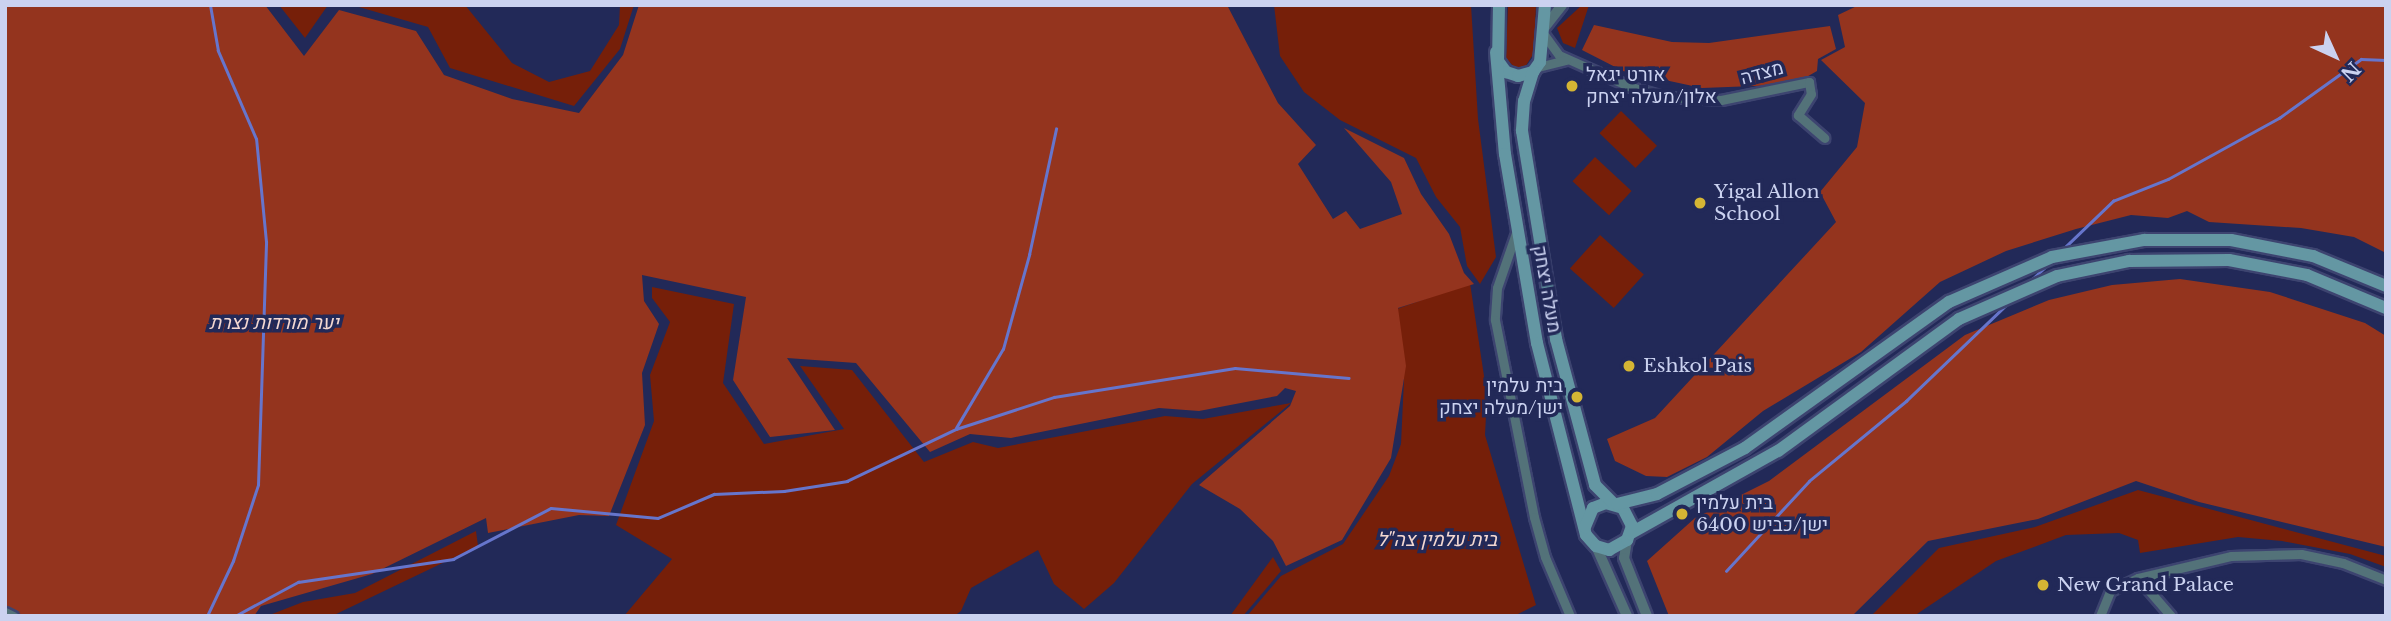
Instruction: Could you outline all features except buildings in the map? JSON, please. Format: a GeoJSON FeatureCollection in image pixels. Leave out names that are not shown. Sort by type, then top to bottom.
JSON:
{"type":"FeatureCollection","features":[{"type":"Feature","properties":{"kind":"main road","name":"מעלה יצחק"},"geometry":{"type":"LineString","coordinates":[[1545,5],[1545,31],[1536,69],[1524,101],[1522,131],[1556,339],[1595,485],[1615,504]]}},
{"type":"Feature","properties":{"kind":"main road","name":"מעלה יצחק"},"geometry":{"type":"LineString","coordinates":[[1497,8],[1496,52],[1517,226],[1537,343],[1585,527]]}},
{"type":"Feature","properties":{"kind":"main road"},"geometry":{"type":"LineString","coordinates":[[1496,52],[1501,67],[1511,75],[1536,69]]}},
{"type":"Feature","properties":{"kind":"main road"},"geometry":{"type":"LineString","coordinates":[[2386,286],[2313,256],[2231,240],[2144,240],[2052,257],[1949,302],[1745,448],[1657,494],[1593,508],[1585,527],[1596,547],[1609,550],[1778,451],[1959,319],[2057,276],[2138,260],[2229,260],[2307,275],[2386,308]]}},
{"type":"Feature","properties":{"kind":"main road"},"geometry":{"type":"LineString","coordinates":[[1615,504],[1628,513],[1629,537]]}},
{"type":"Feature","properties":{"kind":"street"},"geometry":{"type":"LineString","coordinates":[[1545,31],[1562,5]]}},
{"type":"Feature","properties":{"kind":"street","name":"מצדה"},"geometry":{"type":"LineString","coordinates":[[1545,31],[1553,50],[1574,62],[1631,87],[1681,99],[1748,97],[1809,82],[1811,94],[1798,115],[1824,138]]}},
{"type":"Feature","properties":{"kind":"street"},"geometry":{"type":"LineString","coordinates":[[1536,69],[1555,59],[1574,62]]}},
{"type":"Feature","properties":{"kind":"street"},"geometry":{"type":"LineString","coordinates":[[1517,226],[1494,304],[1515,428],[1545,557],[1570,616]]}},
{"type":"Feature","properties":{"kind":"street"},"geometry":{"type":"LineString","coordinates":[[1629,537],[1624,558],[1647,616]]}},
{"type":"Feature","properties":{"kind":"street"},"geometry":{"type":"LineString","coordinates":[[1596,547],[1627,616]]}},
{"type":"Feature","properties":{"kind":"street"},"geometry":{"type":"LineString","coordinates":[[2100,616],[2110,591],[2138,578],[2231,556],[2265,552],[2343,563],[2386,580]]}},
{"type":"Feature","properties":{"kind":"street"},"geometry":{"type":"LineString","coordinates":[[2138,578],[2171,616]]}},
{"type":"Feature","properties":{"kind":"street"},"geometry":{"type":"LineString","coordinates":[[5,612],[13,616]]}},
{"type":"Feature","properties":{"kind":"green space","name":"יער מורדות נצרת"},"geometry":{"type":"Polygon","coordinates":[[[5,5],[265,5],[304,56],[339,10],[416,31],[444,75],[512,99],[579,113],[623,55],[639,5],[1227,5],[1278,103],[1316,145],[1298,164],[1333,219],[1346,211],[1360,229],[1402,214],[1391,182],[1344,128],[1404,158],[1421,194],[1449,234],[1464,273],[1474,284],[1398,308],[1406,366],[1391,458],[1342,540],[1286,566],[1273,541],[1240,509],[1199,485],[1290,406],[1296,391],[1285,388],[1277,396],[1199,411],[1159,408],[1011,438],[970,434],[930,452],[856,363],[787,358],[835,430],[770,437],[733,380],[746,297],[642,275],[644,301],[659,324],[642,373],[645,425],[609,516],[579,515],[488,533],[486,518],[372,574],[261,606],[254,616],[5,616],[5,5]]]}},
{"type":"Feature","properties":{"kind":"green space"},"geometry":{"type":"Polygon","coordinates":[[[279,5],[328,5],[305,38],[279,5]]]}},
{"type":"Feature","properties":{"kind":"green space"},"geometry":{"type":"Polygon","coordinates":[[[352,5],[465,5],[512,63],[549,82],[590,71],[619,25],[620,5],[634,5],[620,49],[574,106],[450,68],[428,27],[352,5]]]}},
{"type":"Feature","properties":{"kind":"green space"},"geometry":{"type":"Polygon","coordinates":[[[1274,5],[1471,5],[1478,119],[1496,257],[1480,284],[1467,266],[1460,227],[1436,197],[1416,158],[1340,120],[1304,92],[1280,56],[1274,5]]]}},
{"type":"Feature","properties":{"kind":"green space"},"geometry":{"type":"Polygon","coordinates":[[[1508,5],[1536,5],[1534,53],[1525,67],[1514,67],[1506,58],[1508,5]]]}},
{"type":"Feature","properties":{"kind":"green space"},"geometry":{"type":"Polygon","coordinates":[[[1582,5],[1589,5],[1575,48],[1563,43],[1557,28],[1582,5]]]}},
{"type":"Feature","properties":{"kind":"green space"},"geometry":{"type":"Polygon","coordinates":[[[1859,5],[2386,5],[2386,253],[2354,237],[2301,228],[2209,222],[2187,211],[2168,218],[2131,215],[2076,229],[2006,251],[1940,282],[1861,352],[1763,411],[1707,457],[1667,477],[1646,476],[1615,461],[1607,439],[1655,418],[1836,222],[1820,192],[1857,147],[1865,103],[1821,60],[1845,47],[1838,15],[1859,5]]]}},
{"type":"Feature","properties":{"kind":"green space"},"geometry":{"type":"Polygon","coordinates":[[[1594,25],[1672,42],[1709,43],[1830,26],[1836,49],[1818,59],[1817,71],[1803,79],[1780,85],[1702,88],[1623,71],[1582,50],[1594,25]]]}},
{"type":"Feature","properties":{"kind":"green space"},"geometry":{"type":"Polygon","coordinates":[[[1621,111],[1657,146],[1635,168],[1599,133],[1621,111]]]}},
{"type":"Feature","properties":{"kind":"green space"},"geometry":{"type":"Polygon","coordinates":[[[1595,157],[1632,191],[1609,215],[1572,181],[1595,157]]]}},
{"type":"Feature","properties":{"kind":"green space"},"geometry":{"type":"Polygon","coordinates":[[[1600,235],[1644,274],[1614,308],[1570,268],[1600,235]]]}},
{"type":"Feature","properties":{"kind":"green space"},"geometry":{"type":"Polygon","coordinates":[[[2180,279],[2270,292],[2365,323],[2386,336],[2386,547],[2199,502],[2136,481],[2038,519],[1928,541],[1852,616],[1669,616],[1647,561],[1695,518],[1769,481],[1965,335],[2049,300],[2112,285],[2180,279]]]}},
{"type":"Feature","properties":{"kind":"green space","name":"בית עלמין צה\"ל"},"geometry":{"type":"Polygon","coordinates":[[[1470,283],[1487,396],[1485,435],[1536,605],[1514,616],[1247,616],[1281,576],[1343,544],[1389,476],[1401,444],[1404,379],[1394,310],[1470,283]]]}},
{"type":"Feature","properties":{"kind":"green space"},"geometry":{"type":"Polygon","coordinates":[[[652,287],[734,304],[723,383],[764,444],[844,429],[800,366],[852,370],[924,462],[973,442],[998,448],[1165,416],[1203,419],[1291,403],[1192,484],[1114,583],[1084,609],[1054,584],[1038,550],[971,588],[961,611],[954,616],[624,616],[672,559],[616,525],[654,421],[650,375],[670,322],[652,298],[652,287]]]}},
{"type":"Feature","properties":{"kind":"green space"},"geometry":{"type":"Polygon","coordinates":[[[2138,490],[2386,556],[2386,567],[2350,554],[2282,541],[2238,537],[2140,553],[2138,540],[2119,533],[2066,535],[1996,561],[1914,616],[1871,616],[1939,548],[2035,527],[2138,490]]]}},
{"type":"Feature","properties":{"kind":"green space"},"geometry":{"type":"Polygon","coordinates":[[[476,531],[478,546],[332,616],[267,616],[303,602],[355,593],[476,531]]]}},
{"type":"Feature","properties":{"kind":"green space"},"geometry":{"type":"Polygon","coordinates":[[[1273,557],[1281,571],[1243,616],[1230,616],[1273,557]]]}},
{"type":"Feature","properties":{"kind":"waterway"},"geometry":{"type":"LineString","coordinates":[[207,616],[233,561],[258,485],[266,242],[256,139],[218,51],[210,5]]}},
{"type":"Feature","properties":{"kind":"waterway"},"geometry":{"type":"LineString","coordinates":[[2062,250],[2113,201],[2168,179],[2279,118],[2361,59],[2386,60]]}},
{"type":"Feature","properties":{"kind":"waterway"},"geometry":{"type":"LineString","coordinates":[[956,428],[1003,349],[1029,255],[1056,129]]}},
{"type":"Feature","properties":{"kind":"waterway"},"geometry":{"type":"LineString","coordinates":[[2029,282],[2047,265]]}},
{"type":"Feature","properties":{"kind":"waterway"},"geometry":{"type":"LineString","coordinates":[[1726,571],[1809,481],[1906,401],[2007,304]]}},
{"type":"Feature","properties":{"kind":"waterway"},"geometry":{"type":"LineString","coordinates":[[235,616],[298,582],[453,559],[551,508],[658,518],[714,494],[784,491],[847,481],[956,429],[1054,397],[1235,368],[1349,378]]}},
{"type":"Feature","properties":{"kind":"place","name":"אורט יגאל אלון/מעלה יצחק"},"geometry":{"type":"Point","coordinates":[1572,86]}},
{"type":"Feature","properties":{"kind":"place","name":"Yigal Allon School"},"geometry":{"type":"Point","coordinates":[1700,203]}},
{"type":"Feature","properties":{"kind":"place","name":"Eshkol Pais"},"geometry":{"type":"Point","coordinates":[1629,366]}},
{"type":"Feature","properties":{"kind":"place","name":"בית עלמין ישן/מעלה יצחק"},"geometry":{"type":"Point","coordinates":[1577,397]}},
{"type":"Feature","properties":{"kind":"place","name":"בית עלמין ישן/כביש 6400"},"geometry":{"type":"Point","coordinates":[1682,514]}},
{"type":"Feature","properties":{"kind":"place","name":"New Grand Palace"},"geometry":{"type":"Point","coordinates":[2043,585]}}]}
